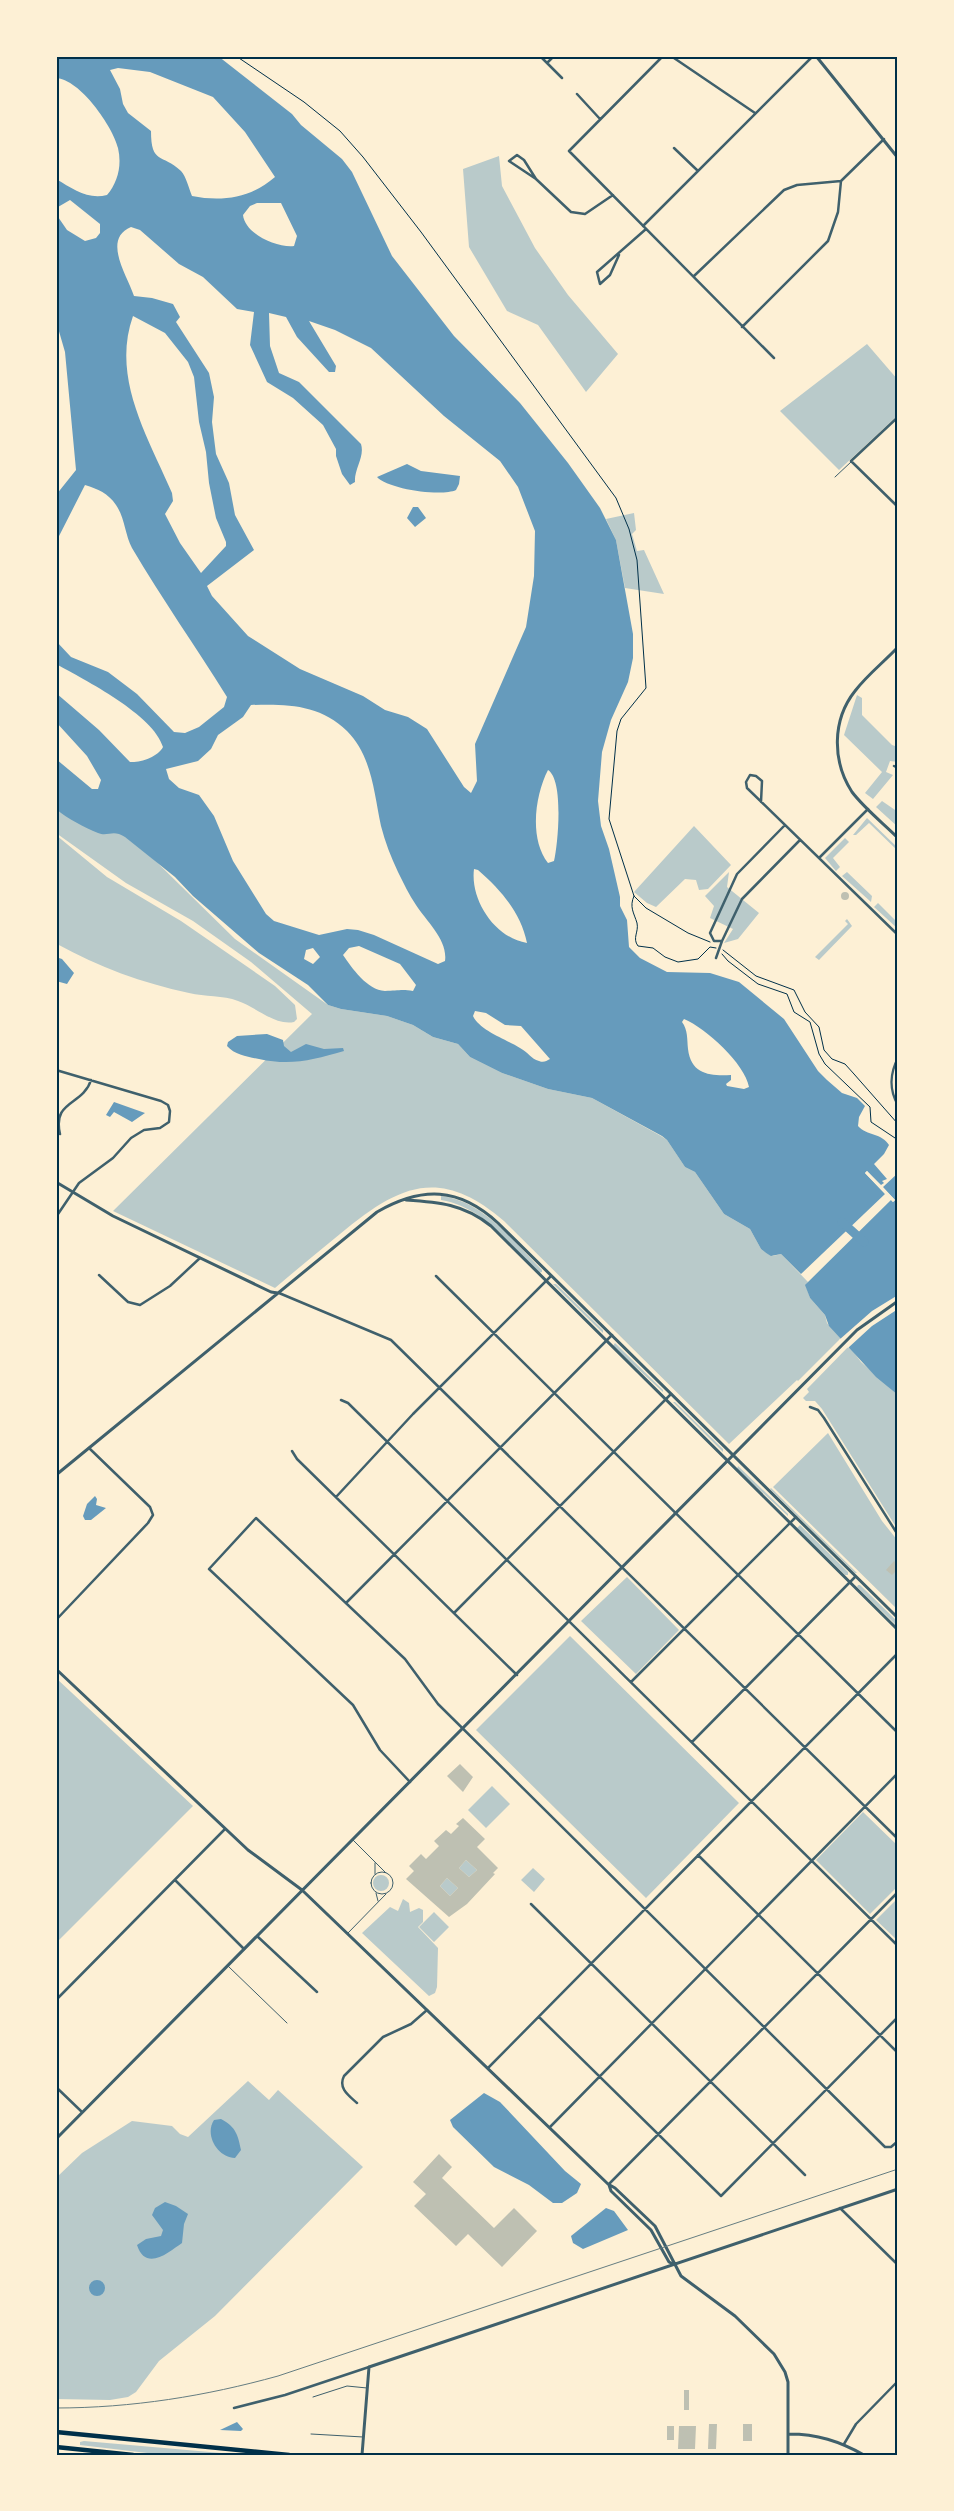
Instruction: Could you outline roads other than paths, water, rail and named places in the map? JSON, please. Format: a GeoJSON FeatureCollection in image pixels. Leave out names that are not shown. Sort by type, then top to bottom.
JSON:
{"type":"FeatureCollection","features":[{"type":"Feature","properties":{"kind":"highway"},"geometry":{"type":"LineString","coordinates":[[57,2432],[289,2455]]}},
{"type":"Feature","properties":{"kind":"highway"},"geometry":{"type":"LineString","coordinates":[[56,2447],[133,2455]]}},
{"type":"Feature","properties":{"kind":"street"},"geometry":{"type":"LineString","coordinates":[[540,56],[562,78]]}},
{"type":"Feature","properties":{"kind":"street"},"geometry":{"type":"LineString","coordinates":[[547,63],[554,56]]}},
{"type":"Feature","properties":{"kind":"street"},"geometry":{"type":"LineString","coordinates":[[667,56],[662,57],[569,151],[774,358]]}},
{"type":"Feature","properties":{"kind":"street"},"geometry":{"type":"LineString","coordinates":[[671,56],[755,113]]}},
{"type":"Feature","properties":{"kind":"street"},"geometry":{"type":"LineString","coordinates":[[619,255],[610,275],[600,284],[597,272],[619,255],[698,171],[814,56],[898,158]]}},
{"type":"Feature","properties":{"kind":"street"},"geometry":{"type":"LineString","coordinates":[[577,94],[600,119]]}},
{"type":"Feature","properties":{"kind":"street"},"geometry":{"type":"LineString","coordinates":[[694,276],[784,190],[797,185],[840,181],[884,139]]}},
{"type":"Feature","properties":{"kind":"street"},"geometry":{"type":"LineString","coordinates":[[674,148],[698,171]]}},
{"type":"Feature","properties":{"kind":"street"},"geometry":{"type":"LineString","coordinates":[[536,179],[524,160],[517,155],[510,161],[536,179],[571,212],[585,214],[613,196]]}},
{"type":"Feature","properties":{"kind":"street"},"geometry":{"type":"LineString","coordinates":[[742,327],[828,241],[838,212],[840,181]]}},
{"type":"Feature","properties":{"kind":"street"},"geometry":{"type":"LineString","coordinates":[[898,417],[851,461],[898,507]]}},
{"type":"Feature","properties":{"kind":"street"},"geometry":{"type":"LineString","coordinates":[[898,648],[851,697],[842,714],[837,739],[838,756],[852,791],[898,838]]}},
{"type":"Feature","properties":{"kind":"street"},"geometry":{"type":"LineString","coordinates":[[894,766],[898,768]]}},
{"type":"Feature","properties":{"kind":"street"},"geometry":{"type":"LineString","coordinates":[[762,802],[762,781],[756,776],[750,775],[746,782],[747,788],[898,936]]}},
{"type":"Feature","properties":{"kind":"street"},"geometry":{"type":"LineString","coordinates":[[819,858],[868,809]]}},
{"type":"Feature","properties":{"kind":"street"},"geometry":{"type":"LineString","coordinates":[[722,941],[714,941],[710,932],[732,881],[785,825]]}},
{"type":"Feature","properties":{"kind":"street"},"geometry":{"type":"LineString","coordinates":[[716,958],[742,899],[800,840]]}},
{"type":"Feature","properties":{"kind":"street"},"geometry":{"type":"LineString","coordinates":[[898,1058],[892,1076],[893,1092],[898,1105]]}},
{"type":"Feature","properties":{"kind":"street"},"geometry":{"type":"LineString","coordinates":[[56,1070],[161,1101],[168,1105],[171,1115],[169,1122],[163,1127],[144,1130],[131,1138],[113,1158],[84,1178],[72,1192],[56,1217]]}},
{"type":"Feature","properties":{"kind":"street"},"geometry":{"type":"LineString","coordinates":[[60,1134],[58,1121],[60,1114],[86,1091],[91,1080]]}},
{"type":"Feature","properties":{"kind":"street"},"geometry":{"type":"LineString","coordinates":[[56,1182],[113,1216],[271,1292],[279,1293],[387,1338],[898,1839]]}},
{"type":"Feature","properties":{"kind":"street"},"geometry":{"type":"LineString","coordinates":[[56,1474],[367,1220],[386,1207],[402,1200],[420,1193],[435,1192],[449,1195],[474,1205],[494,1219],[898,1618]]}},
{"type":"Feature","properties":{"kind":"street"},"geometry":{"type":"LineString","coordinates":[[402,1200],[443,1202],[475,1214],[490,1226],[898,1630]]}},
{"type":"Feature","properties":{"kind":"street"},"geometry":{"type":"LineString","coordinates":[[98,1275],[128,1302],[140,1305],[170,1286],[200,1258]]}},
{"type":"Feature","properties":{"kind":"street"},"geometry":{"type":"LineString","coordinates":[[436,1276],[898,1733]]}},
{"type":"Feature","properties":{"kind":"street"},"geometry":{"type":"LineString","coordinates":[[336,1497],[387,1441],[551,1276]]}},
{"type":"Feature","properties":{"kind":"street"},"geometry":{"type":"LineString","coordinates":[[56,2139],[857,1330],[898,1302]]}},
{"type":"Feature","properties":{"kind":"street"},"geometry":{"type":"LineString","coordinates":[[346,1603],[612,1335]]}},
{"type":"Feature","properties":{"kind":"street"},"geometry":{"type":"LineString","coordinates":[[454,1613],[672,1394]]}},
{"type":"Feature","properties":{"kind":"street"},"geometry":{"type":"LineString","coordinates":[[341,1400],[348,1403],[570,1620],[898,1946]]}},
{"type":"Feature","properties":{"kind":"street"},"geometry":{"type":"LineString","coordinates":[[810,1407],[818,1410],[824,1418],[898,1535]]}},
{"type":"Feature","properties":{"kind":"street"},"geometry":{"type":"LineString","coordinates":[[56,1620],[148,1523],[153,1515],[150,1507],[98,1459],[89,1448]]}},
{"type":"Feature","properties":{"kind":"street"},"geometry":{"type":"LineString","coordinates":[[292,1451],[393,1554],[517,1675]]}},
{"type":"Feature","properties":{"kind":"street"},"geometry":{"type":"LineString","coordinates":[[631,1682],[796,1517]]}},
{"type":"Feature","properties":{"kind":"street"},"geometry":{"type":"LineString","coordinates":[[410,1782],[380,1750],[353,1706],[209,1569],[256,1518],[405,1659],[432,1698],[826,2090],[888,2149],[898,2141]]}},
{"type":"Feature","properties":{"kind":"street"},"geometry":{"type":"LineString","coordinates":[[692,1742],[855,1576]]}},
{"type":"Feature","properties":{"kind":"street"},"geometry":{"type":"LineString","coordinates":[[488,2068],[898,1653]]}},
{"type":"Feature","properties":{"kind":"street"},"geometry":{"type":"LineString","coordinates":[[56,1669],[257,1858],[302,1890],[348,1933],[608,2184],[611,2191],[651,2230],[669,2262],[674,2264],[681,2276],[735,2316],[780,2362],[788,2382],[788,2455]]}},
{"type":"Feature","properties":{"kind":"street"},"geometry":{"type":"LineString","coordinates":[[550,2127],[898,1773]]}},
{"type":"Feature","properties":{"kind":"street"},"geometry":{"type":"LineString","coordinates":[[56,2000],[225,1829]]}},
{"type":"Feature","properties":{"kind":"street"},"geometry":{"type":"LineString","coordinates":[[698,1855],[898,2054]]}},
{"type":"Feature","properties":{"kind":"street"},"geometry":{"type":"LineString","coordinates":[[175,1880],[244,1949]]}},
{"type":"Feature","properties":{"kind":"street"},"geometry":{"type":"LineString","coordinates":[[608,2184],[898,1892]]}},
{"type":"Feature","properties":{"kind":"street"},"geometry":{"type":"LineString","coordinates":[[531,1904],[712,2080],[805,2175]]}},
{"type":"Feature","properties":{"kind":"street"},"geometry":{"type":"LineString","coordinates":[[257,1936],[317,1992]]}},
{"type":"Feature","properties":{"kind":"street"},"geometry":{"type":"LineString","coordinates":[[356,2102],[343,2088],[344,2076],[383,2037],[411,2024],[427,2010]]}},
{"type":"Feature","properties":{"kind":"street"},"geometry":{"type":"LineString","coordinates":[[539,2017],[721,2196],[898,2017]]}},
{"type":"Feature","properties":{"kind":"street"},"geometry":{"type":"LineString","coordinates":[[56,2087],[83,2112]]}},
{"type":"Feature","properties":{"kind":"street"},"geometry":{"type":"LineString","coordinates":[[234,2408],[301,2390],[898,2189]]}},
{"type":"Feature","properties":{"kind":"street"},"geometry":{"type":"LineString","coordinates":[[840,2208],[898,2265]]}},
{"type":"Feature","properties":{"kind":"street"},"geometry":{"type":"LineString","coordinates":[[362,2455],[369,2367]]}},
{"type":"Feature","properties":{"kind":"street"},"geometry":{"type":"LineString","coordinates":[[844,2444],[856,2424],[898,2381]]}},
{"type":"Feature","properties":{"kind":"street"},"geometry":{"type":"LineString","coordinates":[[56,2440],[57,2432]]}},
{"type":"Feature","properties":{"kind":"street"},"geometry":{"type":"LineString","coordinates":[[788,2434],[811,2434],[844,2444],[864,2455]]}},
{"type":"Feature","properties":{"kind":"lane"},"geometry":{"type":"LineString","coordinates":[[835,477],[851,461]]}},
{"type":"Feature","properties":{"kind":"lane"},"geometry":{"type":"LineString","coordinates":[[348,1933],[389,1891],[392,1882],[388,1875],[352,1840]]}},
{"type":"Feature","properties":{"kind":"lane"},"geometry":{"type":"LineString","coordinates":[[375,1862],[376,1869],[371,1884],[376,1893],[377,1903]]}},
{"type":"Feature","properties":{"kind":"lane"},"geometry":{"type":"LineString","coordinates":[[374,1875],[383,1873],[388,1875]]}},
{"type":"Feature","properties":{"kind":"lane"},"geometry":{"type":"LineString","coordinates":[[376,1893],[384,1894],[389,1891]]}},
{"type":"Feature","properties":{"kind":"lane"},"geometry":{"type":"LineString","coordinates":[[227,1966],[287,2023]]}},
{"type":"Feature","properties":{"kind":"lane"},"geometry":{"type":"LineString","coordinates":[[313,2397],[347,2386],[368,2388]]}},
{"type":"Feature","properties":{"kind":"lane"},"geometry":{"type":"LineString","coordinates":[[311,2434],[364,2438]]}},
{"type":"Feature","properties":{"kind":"water"},"geometry":{"type":"Polygon","coordinates":[[[56,56],[218,56],[292,114],[301,125],[342,159],[352,172],[392,256],[454,336],[520,403],[568,463],[600,508],[616,540],[633,634],[633,658],[628,682],[611,720],[602,752],[598,801],[601,826],[609,849],[620,897],[620,906],[627,920],[629,947],[640,958],[667,972],[710,973],[739,982],[784,1019],[818,1071],[827,1080],[842,1093],[857,1098],[865,1106],[859,1117],[858,1126],[866,1132],[882,1138],[889,1145],[884,1154],[874,1164],[887,1179],[882,1181],[884,1183],[881,1185],[867,1171],[865,1173],[885,1194],[801,1274],[781,1254],[771,1256],[766,1253],[761,1249],[750,1229],[724,1214],[695,1172],[685,1167],[667,1140],[662,1136],[592,1098],[548,1089],[502,1073],[470,1057],[458,1044],[433,1037],[413,1025],[387,1016],[341,1009],[328,1005],[308,985],[259,953],[193,896],[175,877],[125,837],[114,833],[98,833],[56,809],[58,782],[56,779],[56,759],[92,789],[98,789],[101,780],[87,756],[56,722],[56,693],[99,730],[130,762],[148,759],[161,751],[163,747],[157,735],[147,723],[133,711],[100,689],[56,664],[56,641],[71,657],[108,672],[137,694],[174,732],[185,733],[199,727],[224,707],[227,697],[132,548],[119,510],[110,497],[85,485],[56,542],[56,495],[76,470],[65,352],[56,321],[56,214],[67,230],[85,241],[96,238],[100,233],[100,224],[70,200],[58,207],[56,211],[56,179],[87,195],[107,195],[116,179],[120,161],[118,148],[110,128],[94,105],[75,86],[65,80],[56,78],[56,56]],[[118,68],[110,70],[120,89],[123,104],[128,113],[151,131],[155,154],[183,173],[192,196],[214,199],[236,197],[256,190],[275,177],[245,132],[213,97],[150,72],[118,68]],[[257,203],[250,206],[243,215],[249,228],[256,234],[279,245],[294,246],[297,236],[281,203],[257,203]],[[131,227],[123,233],[118,240],[117,249],[122,268],[134,296],[152,298],[173,304],[180,317],[176,322],[209,373],[214,397],[212,422],[216,454],[229,483],[235,515],[254,550],[207,586],[212,596],[248,636],[300,669],[363,696],[385,710],[408,717],[427,729],[464,787],[471,793],[477,781],[475,744],[526,627],[534,576],[535,531],[518,487],[500,461],[444,416],[371,348],[335,330],[309,321],[336,366],[335,372],[329,372],[297,337],[286,317],[269,313],[270,346],[279,373],[299,382],[361,444],[362,454],[355,482],[350,485],[342,474],[336,456],[336,449],[323,425],[293,398],[267,382],[250,345],[254,312],[237,309],[203,277],[179,264],[140,230],[131,227]],[[133,316],[127,339],[126,362],[135,407],[172,493],[173,501],[165,514],[180,543],[201,573],[226,546],[226,542],[216,518],[209,483],[194,377],[188,362],[165,333],[133,316]],[[251,705],[243,717],[218,735],[211,749],[198,761],[166,769],[169,779],[179,788],[199,795],[214,816],[233,861],[266,914],[274,921],[319,935],[347,929],[358,930],[374,935],[438,964],[445,961],[445,953],[440,939],[411,897],[393,861],[381,826],[367,763],[362,752],[347,731],[326,715],[314,711],[290,706],[251,705]],[[548,770],[543,780],[537,804],[536,830],[538,842],[548,863],[554,861],[557,841],[558,799],[553,776],[548,770]],[[474,869],[476,893],[481,905],[495,926],[515,940],[527,943],[520,922],[509,903],[478,870],[474,869]],[[359,946],[349,948],[343,955],[366,983],[378,990],[413,991],[416,985],[400,964],[359,946]],[[313,948],[306,950],[304,959],[313,964],[320,957],[313,948]],[[475,1011],[473,1016],[482,1026],[523,1050],[536,1060],[544,1062],[550,1059],[521,1026],[505,1025],[486,1013],[475,1011]],[[684,1019],[682,1022],[685,1028],[690,1058],[698,1069],[709,1074],[731,1075],[731,1080],[726,1084],[727,1086],[744,1089],[749,1087],[740,1068],[713,1038],[684,1019]]]}},
{"type":"Feature","properties":{"kind":"water"},"geometry":{"type":"Polygon","coordinates":[[[407,464],[421,471],[460,476],[459,484],[456,490],[449,492],[415,491],[392,485],[377,477],[407,464]]]}},
{"type":"Feature","properties":{"kind":"water"},"geometry":{"type":"Polygon","coordinates":[[[413,507],[418,507],[426,518],[415,527],[407,518],[413,507]]]}},
{"type":"Feature","properties":{"kind":"water"},"geometry":{"type":"Polygon","coordinates":[[[56,957],[62,959],[74,973],[67,984],[56,981],[56,957]]]}},
{"type":"Feature","properties":{"kind":"water"},"geometry":{"type":"Polygon","coordinates":[[[267,1034],[283,1040],[284,1046],[291,1052],[306,1044],[324,1049],[343,1048],[344,1051],[312,1059],[281,1062],[238,1054],[227,1046],[228,1042],[237,1036],[267,1034]]]}},
{"type":"Feature","properties":{"kind":"water"},"geometry":{"type":"Polygon","coordinates":[[[114,1102],[145,1113],[132,1122],[114,1112],[110,1117],[106,1115],[114,1102]]]}},
{"type":"Feature","properties":{"kind":"water"},"geometry":{"type":"Polygon","coordinates":[[[898,1173],[898,1395],[876,1377],[829,1326],[825,1315],[810,1298],[805,1285],[891,1200],[893,1202],[895,1200],[883,1187],[898,1173]]]}},
{"type":"Feature","properties":{"kind":"water"},"geometry":{"type":"Polygon","coordinates":[[[95,1496],[97,1499],[96,1505],[106,1508],[91,1520],[85,1520],[83,1516],[87,1504],[95,1496]]]}},
{"type":"Feature","properties":{"kind":"water"},"geometry":{"type":"Polygon","coordinates":[[[484,2093],[500,2102],[565,2171],[581,2184],[577,2193],[562,2203],[553,2203],[529,2185],[494,2167],[453,2127],[450,2120],[484,2093]]]}},
{"type":"Feature","properties":{"kind":"water"},"geometry":{"type":"Polygon","coordinates":[[[221,2119],[233,2128],[237,2136],[241,2150],[235,2158],[223,2154],[214,2145],[211,2126],[214,2120],[221,2119]]]}},
{"type":"Feature","properties":{"kind":"water"},"geometry":{"type":"Polygon","coordinates":[[[165,2202],[176,2206],[188,2214],[184,2224],[182,2243],[158,2258],[146,2258],[137,2245],[146,2239],[161,2236],[163,2230],[152,2215],[155,2208],[165,2202]]]}},
{"type":"Feature","properties":{"kind":"water"},"geometry":{"type":"Polygon","coordinates":[[[606,2208],[614,2211],[628,2230],[583,2249],[573,2243],[571,2236],[606,2208]]]}},
{"type":"Feature","properties":{"kind":"water"},"geometry":{"type":"Polygon","coordinates":[[[94,2280],[100,2280],[105,2285],[103,2294],[94,2296],[89,2291],[89,2285],[94,2280]]]}},
{"type":"Feature","properties":{"kind":"water"},"geometry":{"type":"Polygon","coordinates":[[[237,2422],[243,2429],[241,2431],[220,2430],[237,2422]]]}},
{"type":"Feature","properties":{"kind":"waterway"},"geometry":{"type":"LineString","coordinates":[[842,1222],[864,1242]]}},
{"type":"Feature","properties":{"kind":"railway"},"geometry":{"type":"LineString","coordinates":[[56,2408],[113,2406],[168,2400],[278,2376],[898,2169]]}}]}
